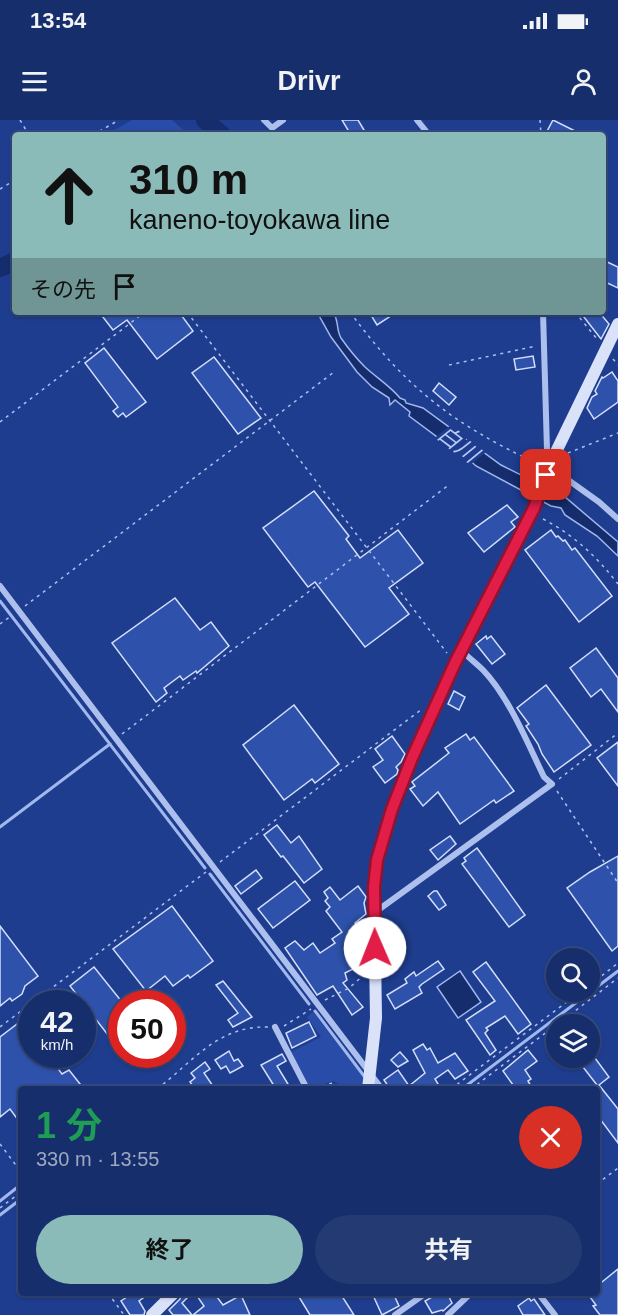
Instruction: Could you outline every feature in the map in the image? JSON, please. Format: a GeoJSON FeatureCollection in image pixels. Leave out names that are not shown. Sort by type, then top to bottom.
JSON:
{"type":"FeatureCollection","features":[{"type":"Feature","properties":{"kind":"main road"},"geometry":{"type":"LineString","coordinates":[[368,1086],[376,1018],[374,887],[377,860],[392,809],[412,758],[455,663],[532,511],[550,467],[618,324]]}},
{"type":"Feature","properties":{"kind":"main road"},"geometry":{"type":"LineString","coordinates":[[152,1315],[171,1296]]}},
{"type":"Feature","properties":{"kind":"street"},"geometry":{"type":"LineString","coordinates":[[264,120],[272,128],[283,120]]}},
{"type":"Feature","properties":{"kind":"street"},"geometry":{"type":"LineString","coordinates":[[417,120],[427,132]]}},
{"type":"Feature","properties":{"kind":"street"},"geometry":{"type":"LineString","coordinates":[[543,315],[547,450],[550,467],[599,502],[618,519]]}},
{"type":"Feature","properties":{"kind":"street"},"geometry":{"type":"LineString","coordinates":[[0,586],[380,1086]]}},
{"type":"Feature","properties":{"kind":"street"},"geometry":{"type":"LineString","coordinates":[[374,913],[552,784],[544,777],[514,716],[494,684],[484,671],[462,651]]}},
{"type":"Feature","properties":{"kind":"street"},"geometry":{"type":"LineString","coordinates":[[275,1027],[305,1086]]}},
{"type":"Feature","properties":{"kind":"street"},"geometry":{"type":"LineString","coordinates":[[395,1315],[422,1296]]}},
{"type":"Feature","properties":{"kind":"street"},"geometry":{"type":"LineString","coordinates":[[448,1315],[468,1296]]}},
{"type":"Feature","properties":{"kind":"street"},"geometry":{"type":"LineString","coordinates":[[540,1296],[555,1315]]}},
{"type":"Feature","properties":{"kind":"path"},"geometry":{"type":"LineString","coordinates":[[98,132],[119,120]]}},
{"type":"Feature","properties":{"kind":"path"},"geometry":{"type":"LineString","coordinates":[[0,422],[141,315]]}},
{"type":"Feature","properties":{"kind":"path"},"geometry":{"type":"LineString","coordinates":[[189,315],[455,663]]}},
{"type":"Feature","properties":{"kind":"path"},"geometry":{"type":"LineString","coordinates":[[352,315],[387,360],[446,413],[498,445],[541,466],[550,467],[618,433]]}},
{"type":"Feature","properties":{"kind":"path"},"geometry":{"type":"LineString","coordinates":[[577,315],[618,365]]}},
{"type":"Feature","properties":{"kind":"path"},"geometry":{"type":"LineString","coordinates":[[449,365],[543,345]]}},
{"type":"Feature","properties":{"kind":"path"},"geometry":{"type":"LineString","coordinates":[[0,624],[334,372]]}},
{"type":"Feature","properties":{"kind":"path"},"geometry":{"type":"LineString","coordinates":[[115,739],[450,484]]}},
{"type":"Feature","properties":{"kind":"path"},"geometry":{"type":"LineString","coordinates":[[532,511],[565,530],[584,546],[602,563],[618,584]]}},
{"type":"Feature","properties":{"kind":"path"},"geometry":{"type":"LineString","coordinates":[[0,1027],[423,708]]}},
{"type":"Feature","properties":{"kind":"path"},"geometry":{"type":"LineString","coordinates":[[618,733],[552,784],[618,883]]}},
{"type":"Feature","properties":{"kind":"path"},"geometry":{"type":"LineString","coordinates":[[600,977],[618,963]]}},
{"type":"Feature","properties":{"kind":"path"},"geometry":{"type":"LineString","coordinates":[[161,1086],[215,1041],[234,1031],[251,1027],[283,1026],[349,988],[376,965]]}},
{"type":"Feature","properties":{"kind":"path"},"geometry":{"type":"LineString","coordinates":[[571,1014],[618,978]]}},
{"type":"Feature","properties":{"kind":"path"},"geometry":{"type":"LineString","coordinates":[[456,1086],[567,1002]]}},
{"type":"Feature","properties":{"kind":"path"},"geometry":{"type":"LineString","coordinates":[[475,1086],[546,1033]]}},
{"type":"Feature","properties":{"kind":"path"},"geometry":{"type":"LineString","coordinates":[[324,1086],[332,1083],[339,1086]]}},
{"type":"Feature","properties":{"kind":"path"},"geometry":{"type":"LineString","coordinates":[[0,1144],[18,1168]]}},
{"type":"Feature","properties":{"kind":"path"},"geometry":{"type":"LineString","coordinates":[[600,1182],[618,1168]]}},
{"type":"Feature","properties":{"kind":"path"},"geometry":{"type":"LineString","coordinates":[[0,1208],[18,1194]]}},
{"type":"Feature","properties":{"kind":"path"},"geometry":{"type":"LineString","coordinates":[[110,1296],[124,1315]]}},
{"type":"Feature","properties":{"kind":"shaded area"},"geometry":{"type":"Polygon","coordinates":[[[132,120],[172,120],[186,132],[111,132],[132,120]]]}},
{"type":"Feature","properties":{"kind":"shaded area"},"geometry":{"type":"Polygon","coordinates":[[[313,1012],[364,1078],[363,1086],[342,1086],[333,1081],[319,1086],[308,1086],[291,1052],[321,1037],[307,1017],[313,1012]]]}},
{"type":"Feature","properties":{"kind":"water"},"geometry":{"type":"Polygon","coordinates":[[[319,315],[334,315],[341,338],[365,367],[406,403],[423,408],[501,465],[565,497],[618,542],[618,556],[597,536],[565,515],[561,508],[551,506],[476,466],[452,444],[440,439],[409,416],[410,412],[395,400],[390,405],[389,398],[372,387],[357,372],[331,337],[319,315]]]}},
{"type":"Feature","properties":{"kind":"water"},"geometry":{"type":"Polygon","coordinates":[[[460,971],[481,1002],[458,1018],[437,987],[460,971]]]}},
{"type":"Feature","properties":{"kind":"building"},"geometry":{"type":"Polygon","coordinates":[[[342,120],[358,120],[365,132],[349,132],[342,120]]]}},
{"type":"Feature","properties":{"kind":"building"},"geometry":{"type":"Polygon","coordinates":[[[553,120],[577,132],[547,132],[553,120]]]}},
{"type":"Feature","properties":{"kind":"building"},"geometry":{"type":"Polygon","coordinates":[[[606,261],[618,267],[618,288],[606,282],[606,261]]]}},
{"type":"Feature","properties":{"kind":"building"},"geometry":{"type":"Polygon","coordinates":[[[101,315],[181,315],[193,331],[157,359],[127,320],[113,330],[101,315]]]}},
{"type":"Feature","properties":{"kind":"building"},"geometry":{"type":"Polygon","coordinates":[[[371,315],[392,315],[377,325],[371,315]]]}},
{"type":"Feature","properties":{"kind":"building"},"geometry":{"type":"Polygon","coordinates":[[[582,315],[602,315],[609,324],[601,339],[582,315]]]}},
{"type":"Feature","properties":{"kind":"building"},"geometry":{"type":"Polygon","coordinates":[[[104,348],[146,402],[126,417],[123,413],[118,417],[113,411],[118,407],[85,363],[104,348]]]}},
{"type":"Feature","properties":{"kind":"building"},"geometry":{"type":"Polygon","coordinates":[[[533,356],[535,367],[516,370],[514,359],[533,356]]]}},
{"type":"Feature","properties":{"kind":"building"},"geometry":{"type":"Polygon","coordinates":[[[214,357],[261,418],[238,434],[192,373],[214,357]]]}},
{"type":"Feature","properties":{"kind":"building"},"geometry":{"type":"Polygon","coordinates":[[[612,372],[618,381],[618,402],[594,419],[587,408],[592,397],[597,394],[595,391],[602,377],[612,372]]]}},
{"type":"Feature","properties":{"kind":"building"},"geometry":{"type":"Polygon","coordinates":[[[439,383],[456,397],[449,405],[433,391],[439,383]]]}},
{"type":"Feature","properties":{"kind":"building"},"geometry":{"type":"Polygon","coordinates":[[[314,491],[349,536],[346,539],[360,558],[398,530],[423,563],[389,588],[409,614],[365,647],[315,582],[308,587],[263,528],[314,491]]]}},
{"type":"Feature","properties":{"kind":"building"},"geometry":{"type":"Polygon","coordinates":[[[507,505],[518,517],[511,522],[515,527],[484,552],[468,533],[507,505]]]}},
{"type":"Feature","properties":{"kind":"building"},"geometry":{"type":"Polygon","coordinates":[[[551,530],[556,537],[565,540],[572,550],[575,548],[612,596],[579,622],[525,550],[551,530]]]}},
{"type":"Feature","properties":{"kind":"building"},"geometry":{"type":"Polygon","coordinates":[[[175,598],[200,630],[211,622],[229,646],[197,673],[196,671],[183,680],[180,676],[164,688],[167,693],[156,702],[112,643],[175,598]]]}},
{"type":"Feature","properties":{"kind":"building"},"geometry":{"type":"Polygon","coordinates":[[[486,636],[487,639],[491,636],[505,654],[492,664],[476,644],[486,636]]]}},
{"type":"Feature","properties":{"kind":"building"},"geometry":{"type":"Polygon","coordinates":[[[596,648],[618,678],[618,712],[601,689],[591,697],[570,668],[596,648]]]}},
{"type":"Feature","properties":{"kind":"building"},"geometry":{"type":"Polygon","coordinates":[[[546,685],[591,745],[554,772],[526,726],[529,724],[517,708],[546,685]]]}},
{"type":"Feature","properties":{"kind":"building"},"geometry":{"type":"Polygon","coordinates":[[[454,691],[465,697],[459,710],[448,704],[454,691]]]}},
{"type":"Feature","properties":{"kind":"building"},"geometry":{"type":"Polygon","coordinates":[[[294,705],[339,764],[315,783],[312,779],[284,800],[243,745],[294,705]]]}},
{"type":"Feature","properties":{"kind":"building"},"geometry":{"type":"Polygon","coordinates":[[[466,734],[470,740],[474,737],[514,791],[496,803],[494,800],[460,824],[438,792],[423,806],[410,789],[415,786],[412,782],[449,753],[445,748],[466,734]]]}},
{"type":"Feature","properties":{"kind":"building"},"geometry":{"type":"Polygon","coordinates":[[[392,736],[405,754],[396,767],[397,774],[385,783],[373,767],[383,760],[375,749],[392,736]]]}},
{"type":"Feature","properties":{"kind":"building"},"geometry":{"type":"Polygon","coordinates":[[[618,742],[618,786],[597,758],[618,742]]]}},
{"type":"Feature","properties":{"kind":"building"},"geometry":{"type":"Polygon","coordinates":[[[277,825],[291,843],[299,836],[322,869],[304,883],[264,835],[277,825]]]}},
{"type":"Feature","properties":{"kind":"building"},"geometry":{"type":"Polygon","coordinates":[[[450,836],[456,844],[438,860],[430,850],[450,836]]]}},
{"type":"Feature","properties":{"kind":"building"},"geometry":{"type":"Polygon","coordinates":[[[477,848],[525,915],[509,927],[462,864],[466,861],[464,858],[477,848]]]}},
{"type":"Feature","properties":{"kind":"building"},"geometry":{"type":"Polygon","coordinates":[[[618,856],[618,946],[612,951],[567,888],[618,856]]]}},
{"type":"Feature","properties":{"kind":"building"},"geometry":{"type":"Polygon","coordinates":[[[256,870],[262,878],[241,894],[235,886],[256,870]]]}},
{"type":"Feature","properties":{"kind":"building"},"geometry":{"type":"Polygon","coordinates":[[[295,881],[310,900],[273,928],[258,909],[295,881]]]}},
{"type":"Feature","properties":{"kind":"building"},"geometry":{"type":"Polygon","coordinates":[[[358,886],[366,897],[364,903],[366,914],[349,931],[365,963],[345,973],[347,980],[343,983],[363,1007],[352,1015],[333,986],[317,995],[285,948],[295,941],[304,950],[313,943],[320,953],[335,943],[332,939],[342,932],[326,911],[330,907],[325,901],[328,898],[324,892],[330,887],[340,900],[358,886]]]}},
{"type":"Feature","properties":{"kind":"building"},"geometry":{"type":"Polygon","coordinates":[[[437,891],[446,905],[439,910],[428,896],[437,891]]]}},
{"type":"Feature","properties":{"kind":"building"},"geometry":{"type":"Polygon","coordinates":[[[172,906],[213,961],[190,978],[188,975],[173,986],[165,976],[145,990],[113,949],[172,906]]]}},
{"type":"Feature","properties":{"kind":"building"},"geometry":{"type":"Polygon","coordinates":[[[0,926],[38,976],[25,986],[24,990],[18,990],[18,997],[12,1001],[10,998],[0,1006],[0,926]]]}},
{"type":"Feature","properties":{"kind":"building"},"geometry":{"type":"Polygon","coordinates":[[[438,961],[444,969],[419,987],[422,993],[395,1009],[387,995],[407,983],[405,979],[414,972],[416,976],[438,961]]]}},
{"type":"Feature","properties":{"kind":"building"},"geometry":{"type":"Polygon","coordinates":[[[486,962],[531,1024],[518,1034],[505,1016],[486,1028],[488,1030],[485,1033],[496,1050],[490,1055],[466,1020],[495,1001],[473,972],[486,962]]]}},
{"type":"Feature","properties":{"kind":"building"},"geometry":{"type":"Polygon","coordinates":[[[94,967],[112,990],[108,990],[108,1035],[96,1020],[96,990],[73,990],[70,986],[94,967]]]}},
{"type":"Feature","properties":{"kind":"building"},"geometry":{"type":"Polygon","coordinates":[[[223,981],[252,1017],[233,1027],[228,1020],[238,1013],[216,985],[223,981]]]}},
{"type":"Feature","properties":{"kind":"building"},"geometry":{"type":"Polygon","coordinates":[[[309,1022],[316,1036],[292,1048],[286,1033],[309,1022]]]}},
{"type":"Feature","properties":{"kind":"building"},"geometry":{"type":"Polygon","coordinates":[[[18,1023],[18,1068],[58,1068],[62,1074],[69,1070],[82,1086],[18,1086],[18,1120],[10,1109],[0,1117],[0,1037],[18,1023]]]}},
{"type":"Feature","properties":{"kind":"building"},"geometry":{"type":"Polygon","coordinates":[[[423,1044],[427,1050],[430,1048],[438,1063],[455,1053],[468,1071],[455,1079],[448,1070],[435,1079],[439,1086],[409,1086],[425,1073],[413,1050],[423,1044]]]}},
{"type":"Feature","properties":{"kind":"building"},"geometry":{"type":"Polygon","coordinates":[[[528,1050],[537,1061],[525,1070],[531,1079],[528,1081],[531,1086],[514,1086],[503,1071],[528,1050]]]}},
{"type":"Feature","properties":{"kind":"building"},"geometry":{"type":"Polygon","coordinates":[[[229,1051],[234,1061],[238,1059],[243,1066],[230,1073],[226,1066],[221,1069],[215,1060],[229,1051]]]}},
{"type":"Feature","properties":{"kind":"building"},"geometry":{"type":"Polygon","coordinates":[[[400,1052],[408,1061],[398,1067],[391,1060],[400,1052]]]}},
{"type":"Feature","properties":{"kind":"building"},"geometry":{"type":"Polygon","coordinates":[[[282,1054],[286,1061],[277,1066],[289,1086],[274,1086],[261,1065],[282,1054]]]}},
{"type":"Feature","properties":{"kind":"building"},"geometry":{"type":"Polygon","coordinates":[[[205,1062],[210,1069],[204,1073],[213,1086],[193,1086],[190,1082],[195,1078],[191,1073],[205,1062]]]}},
{"type":"Feature","properties":{"kind":"building"},"geometry":{"type":"Polygon","coordinates":[[[600,1065],[609,1077],[597,1086],[584,1068],[600,1068],[600,1065]]]}},
{"type":"Feature","properties":{"kind":"building"},"geometry":{"type":"Polygon","coordinates":[[[398,1070],[409,1086],[388,1086],[384,1080],[398,1070]]]}},
{"type":"Feature","properties":{"kind":"building"},"geometry":{"type":"Polygon","coordinates":[[[600,1086],[618,1109],[618,1143],[600,1119],[600,1086]]]}},
{"type":"Feature","properties":{"kind":"building"},"geometry":{"type":"Polygon","coordinates":[[[618,1269],[618,1315],[600,1315],[593,1306],[596,1305],[589,1296],[600,1296],[600,1284],[618,1269]]]}},
{"type":"Feature","properties":{"kind":"building"},"geometry":{"type":"Polygon","coordinates":[[[128,1296],[146,1296],[139,1301],[145,1311],[144,1315],[130,1315],[121,1301],[128,1296]]]}},
{"type":"Feature","properties":{"kind":"building"},"geometry":{"type":"Polygon","coordinates":[[[181,1296],[189,1296],[182,1303],[192,1315],[173,1315],[169,1310],[181,1296]]]}},
{"type":"Feature","properties":{"kind":"building"},"geometry":{"type":"Polygon","coordinates":[[[197,1296],[216,1296],[223,1305],[241,1296],[250,1315],[193,1315],[204,1306],[197,1296]]]}},
{"type":"Feature","properties":{"kind":"building"},"geometry":{"type":"Polygon","coordinates":[[[342,1296],[354,1315],[310,1315],[299,1297],[342,1296]]]}},
{"type":"Feature","properties":{"kind":"building"},"geometry":{"type":"Polygon","coordinates":[[[373,1296],[394,1296],[399,1306],[382,1315],[373,1296]]]}},
{"type":"Feature","properties":{"kind":"building"},"geometry":{"type":"Polygon","coordinates":[[[434,1296],[448,1296],[452,1303],[443,1311],[432,1313],[425,1301],[434,1296]]]}},
{"type":"Feature","properties":{"kind":"building"},"geometry":{"type":"Polygon","coordinates":[[[529,1298],[531,1301],[534,1299],[545,1315],[523,1315],[518,1306],[529,1298]]]}},
{"type":"Feature","properties":{"kind":"waterway","name":"白川"},"geometry":{"type":"LineString","coordinates":[[205,120],[219,132]]}},
{"type":"Feature","properties":{"kind":"waterway"},"geometry":{"type":"LineString","coordinates":[[0,268],[12,262]]}},
{"type":"Feature","properties":{"kind":"waterway"},"geometry":{"type":"LineString","coordinates":[[0,601],[205,868]]}},
{"type":"Feature","properties":{"kind":"waterway"},"geometry":{"type":"LineString","coordinates":[[0,827],[110,744]]}},
{"type":"Feature","properties":{"kind":"waterway"},"geometry":{"type":"LineString","coordinates":[[210,874],[309,1004]]}},
{"type":"Feature","properties":{"kind":"waterway"},"geometry":{"type":"LineString","coordinates":[[466,1086],[618,971]]}},
{"type":"Feature","properties":{"kind":"waterway"},"geometry":{"type":"LineString","coordinates":[[315,1011],[364,1076]]}},
{"type":"Feature","properties":{"kind":"waterway"},"geometry":{"type":"LineString","coordinates":[[0,1201],[18,1187]]}},
{"type":"Feature","properties":{"kind":"waterway"},"geometry":{"type":"LineString","coordinates":[[0,1215],[18,1201]]}},
{"type":"Feature","properties":{"kind":"route"},"geometry":{"type":"LineString","coordinates":[[375,948],[374,887],[377,860],[392,809],[412,758],[455,663],[534,508],[546,475]]}}]}
